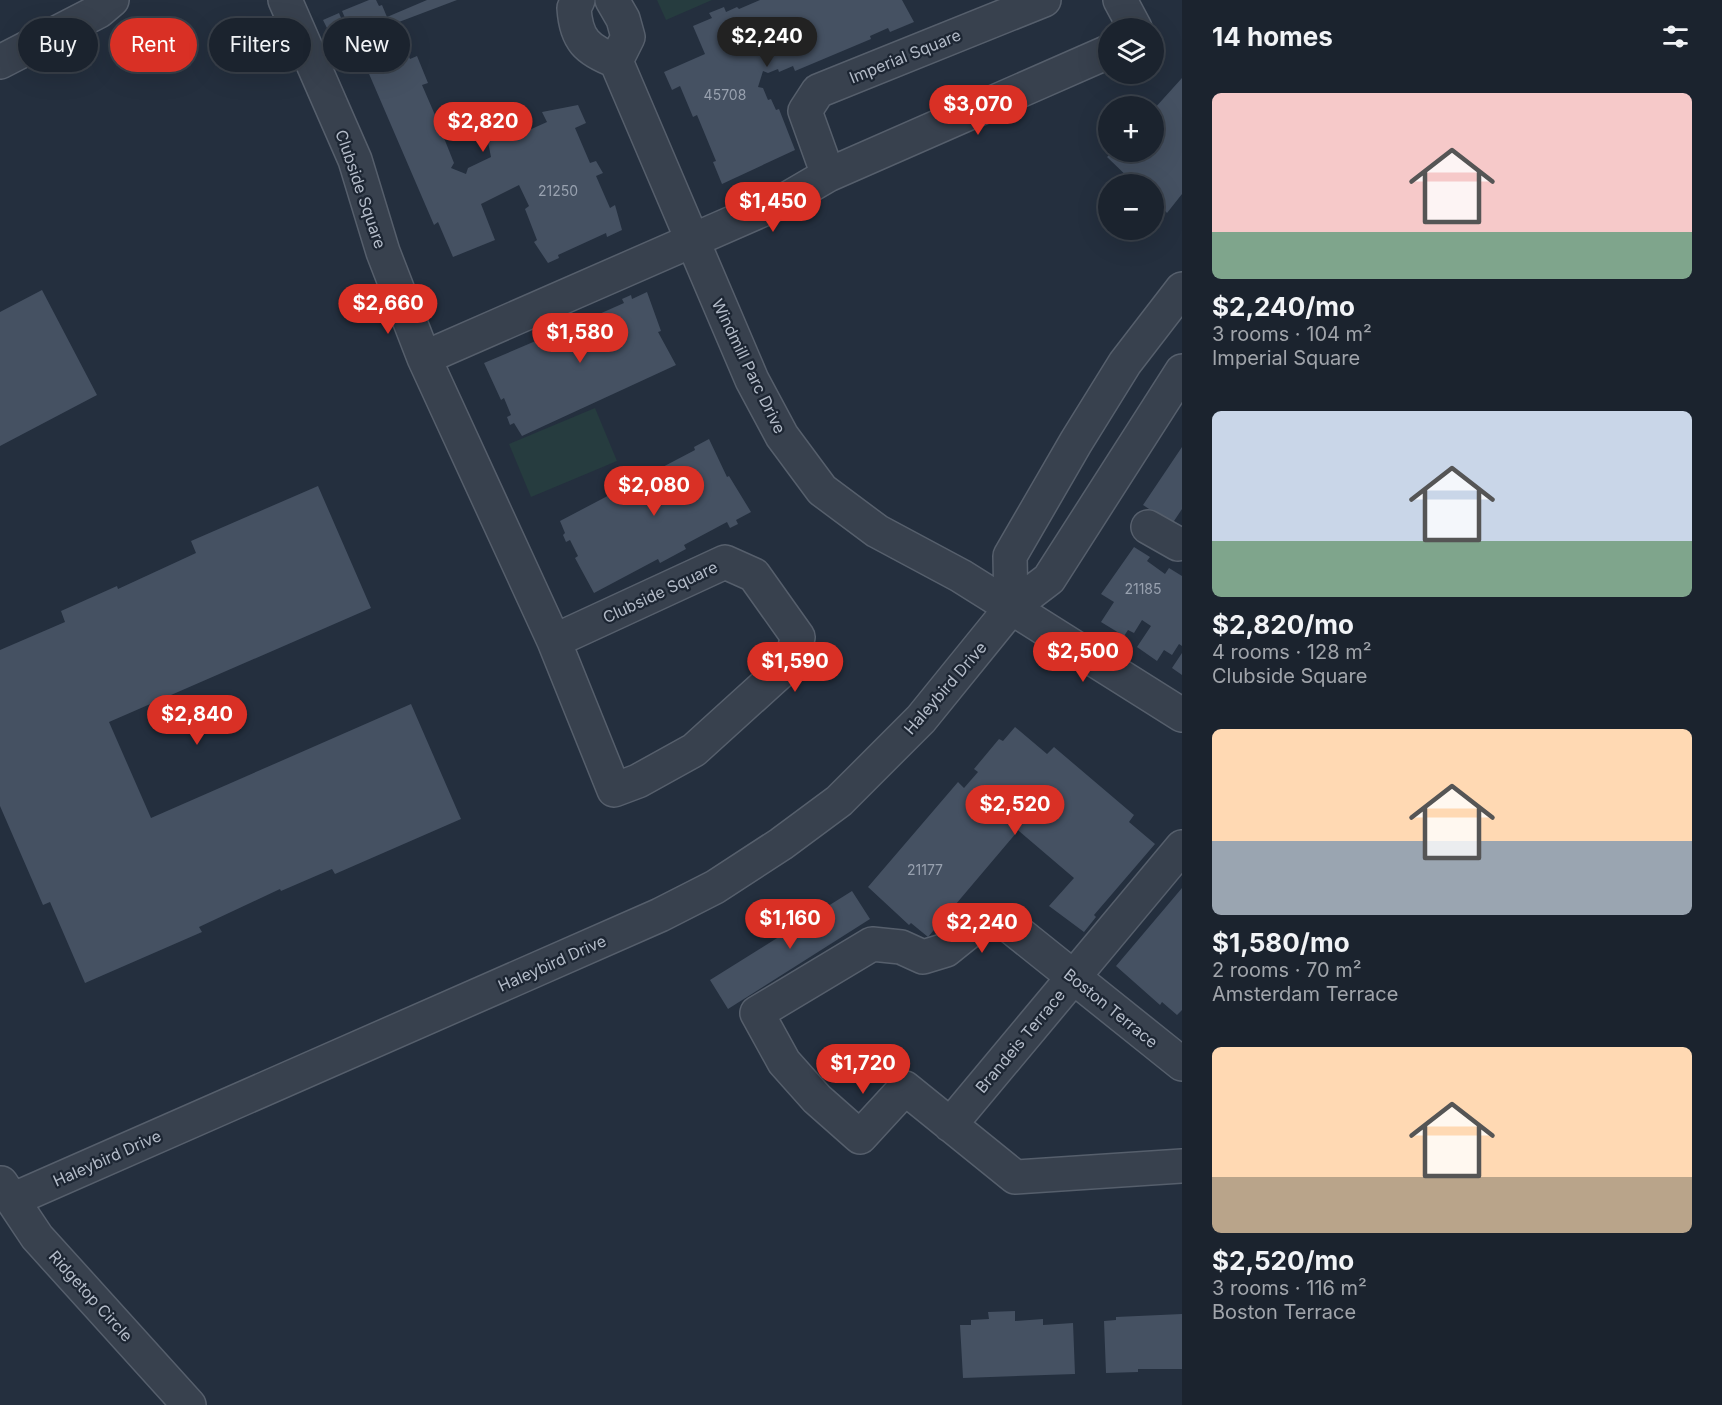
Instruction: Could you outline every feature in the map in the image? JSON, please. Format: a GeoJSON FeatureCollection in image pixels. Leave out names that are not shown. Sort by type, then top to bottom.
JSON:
{"type":"FeatureCollection","features":[{"type":"Feature","properties":{"kind":"street"},"geometry":{"type":"LineString","coordinates":[[0,62],[99,12],[112,0]]}},
{"type":"Feature","properties":{"kind":"street","name":"Clubside Square"},"geometry":{"type":"LineString","coordinates":[[285,0],[355,160],[383,252],[424,358],[554,641],[614,790],[638,781],[694,750],[790,663],[798,637],[754,575],[726,562],[554,641]]}},
{"type":"Feature","properties":{"kind":"street"},"geometry":{"type":"LineString","coordinates":[[578,0],[574,8],[580,36],[590,50],[616,61],[627,38],[623,19],[612,0]]}},
{"type":"Feature","properties":{"kind":"street","name":"Imperial Square"},"geometry":{"type":"LineString","coordinates":[[828,175],[805,111],[818,91],[1044,0]]}},
{"type":"Feature","properties":{"kind":"street"},"geometry":{"type":"LineString","coordinates":[[1120,0],[1130,18]]}},
{"type":"Feature","properties":{"kind":"street"},"geometry":{"type":"LineString","coordinates":[[424,358],[692,242],[787,199],[828,175],[1098,56]]}},
{"type":"Feature","properties":{"kind":"street","name":"Windmill Parc Drive"},"geometry":{"type":"LineString","coordinates":[[616,61],[752,380],[777,427],[822,490],[877,531],[961,576],[1182,715]]}},
{"type":"Feature","properties":{"kind":"street"},"geometry":{"type":"LineString","coordinates":[[1011,608],[1010,555],[1125,363],[1182,290]]}},
{"type":"Feature","properties":{"kind":"street","name":"Haleybird Drive"},"geometry":{"type":"LineString","coordinates":[[6,1191],[650,919],[715,887],[781,844],[839,801],[921,719],[1011,608],[1049,579],[1182,371]]}},
{"type":"Feature","properties":{"kind":"street"},"geometry":{"type":"LineString","coordinates":[[1149,527],[1181,543]]}},
{"type":"Feature","properties":{"kind":"street","name":"Brandeis Terrace"},"geometry":{"type":"LineString","coordinates":[[950,1125],[1182,847]]}},
{"type":"Feature","properties":{"kind":"street","name":"Boston Terrace"},"geometry":{"type":"LineString","coordinates":[[1181,1062],[1006,923],[982,921],[946,950],[923,957],[901,947],[872,944],[757,1013],[784,1062],[817,1099],[860,1137],[905,1088],[1015,1177],[1182,1166]]}},
{"type":"Feature","properties":{"kind":"street","name":"Ridgetop Circle"},"geometry":{"type":"LineString","coordinates":[[6,1191],[37,1237],[189,1405]]}},
{"type":"Feature","properties":{"kind":"green space"},"geometry":{"type":"Polygon","coordinates":[[[657,0],[712,0],[666,20],[657,0]]]}},
{"type":"Feature","properties":{"kind":"green space"},"geometry":{"type":"Polygon","coordinates":[[[595,408],[617,461],[531,497],[509,444],[595,408]]]}},
{"type":"Feature","properties":{"kind":"building"},"geometry":{"type":"Polygon","coordinates":[[[369,0],[376,0],[379,6],[382,5],[387,17],[427,0],[457,0],[409,18],[345,18],[342,11],[369,0]]]}},
{"type":"Feature","properties":{"kind":"building"},"geometry":{"type":"Polygon","coordinates":[[[760,0],[902,0],[914,22],[890,32],[888,28],[870,36],[871,39],[795,71],[793,66],[779,72],[778,69],[768,73],[763,71],[758,87],[763,88],[768,100],[771,99],[776,110],[779,109],[795,150],[722,184],[713,162],[716,161],[697,115],[693,117],[680,86],[672,90],[664,72],[705,54],[693,26],[712,18],[709,13],[724,7],[726,12],[737,7],[739,9],[760,0]]]}},
{"type":"Feature","properties":{"kind":"building"},"geometry":{"type":"Polygon","coordinates":[[[339,13],[341,18],[328,18],[339,13]]]}},
{"type":"Feature","properties":{"kind":"building"},"geometry":{"type":"Polygon","coordinates":[[[417,56],[428,83],[422,85],[435,115],[444,111],[448,121],[444,122],[449,136],[444,138],[454,163],[451,168],[466,174],[468,168],[491,157],[488,142],[497,138],[514,137],[515,140],[527,135],[527,131],[547,122],[542,112],[578,105],[586,123],[575,128],[590,163],[596,161],[603,173],[596,176],[610,208],[615,205],[622,230],[607,237],[606,233],[558,255],[559,258],[548,263],[534,242],[537,240],[525,209],[529,206],[519,185],[481,204],[495,240],[453,257],[438,222],[434,225],[368,72],[410,72],[410,59],[417,56]]]}},
{"type":"Feature","properties":{"kind":"building"},"geometry":{"type":"Polygon","coordinates":[[[1182,78],[1182,194],[1167,213],[1164,210],[1164,174],[1125,174],[1112,162],[1164,162],[1164,98],[1182,78]]]}},
{"type":"Feature","properties":{"kind":"building"},"geometry":{"type":"Polygon","coordinates":[[[42,290],[97,395],[0,446],[0,312],[42,290]]]}},
{"type":"Feature","properties":{"kind":"building"},"geometry":{"type":"Polygon","coordinates":[[[647,292],[661,331],[658,332],[676,365],[522,436],[514,423],[510,425],[507,417],[511,415],[504,398],[501,400],[484,363],[552,334],[551,331],[577,319],[579,323],[624,303],[622,299],[631,295],[632,299],[647,292]]]}},
{"type":"Feature","properties":{"kind":"building"},"geometry":{"type":"Polygon","coordinates":[[[709,439],[727,477],[729,476],[751,512],[736,520],[738,524],[730,528],[727,522],[684,545],[686,549],[660,563],[658,559],[594,593],[575,558],[578,556],[570,540],[566,542],[560,521],[695,450],[694,447],[709,439]]]}},
{"type":"Feature","properties":{"kind":"building"},"geometry":{"type":"Polygon","coordinates":[[[1182,447],[1182,509],[1172,524],[1143,505],[1182,447]]]}},
{"type":"Feature","properties":{"kind":"building"},"geometry":{"type":"Polygon","coordinates":[[[318,486],[371,608],[109,722],[151,818],[411,704],[461,819],[335,874],[332,869],[281,891],[280,889],[199,927],[202,932],[85,983],[50,902],[43,905],[0,806],[0,650],[65,622],[61,611],[117,586],[118,589],[196,553],[191,541],[318,486]]]}},
{"type":"Feature","properties":{"kind":"building"},"geometry":{"type":"Polygon","coordinates":[[[1134,547],[1150,557],[1147,561],[1165,574],[1169,568],[1182,576],[1182,646],[1179,644],[1172,655],[1164,650],[1157,661],[1137,647],[1151,626],[1142,620],[1134,633],[1128,630],[1124,636],[1101,622],[1114,602],[1101,594],[1134,547]]]}},
{"type":"Feature","properties":{"kind":"building"},"geometry":{"type":"Polygon","coordinates":[[[1182,653],[1182,675],[1172,668],[1182,653]]]}},
{"type":"Feature","properties":{"kind":"building"},"geometry":{"type":"Polygon","coordinates":[[[1015,727],[1047,754],[1054,747],[1134,815],[1129,822],[1155,844],[1094,915],[1096,917],[1084,932],[1049,906],[1074,878],[1013,826],[1017,832],[928,937],[911,923],[909,925],[868,887],[958,782],[964,788],[978,772],[974,769],[999,739],[1003,741],[1015,727]]]}},
{"type":"Feature","properties":{"kind":"building"},"geometry":{"type":"Polygon","coordinates":[[[1182,888],[1182,1010],[1177,1015],[1162,1002],[1160,1005],[1116,966],[1182,888]]]}},
{"type":"Feature","properties":{"kind":"building"},"geometry":{"type":"Polygon","coordinates":[[[852,891],[870,919],[728,1009],[710,980],[852,891]]]}},
{"type":"Feature","properties":{"kind":"building"},"geometry":{"type":"Polygon","coordinates":[[[1015,1311],[1015,1321],[1043,1319],[1043,1325],[1073,1323],[1075,1374],[963,1378],[960,1325],[971,1325],[971,1320],[989,1319],[988,1312],[1015,1311]]]}},
{"type":"Feature","properties":{"kind":"building"},"geometry":{"type":"Polygon","coordinates":[[[1182,1314],[1182,1369],[1138,1369],[1138,1372],[1106,1373],[1104,1321],[1116,1320],[1116,1317],[1182,1314]]]}}]}
